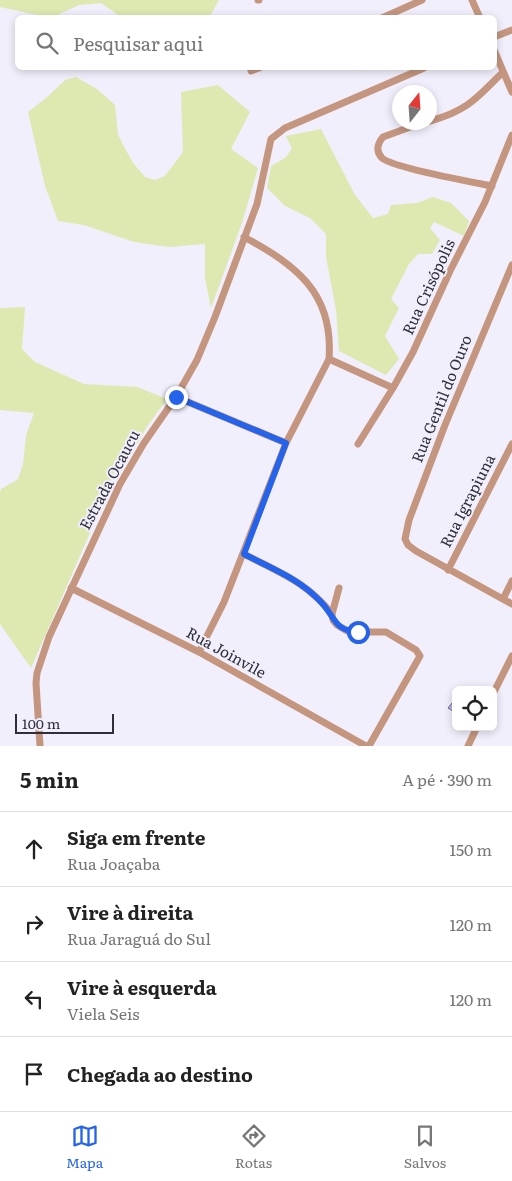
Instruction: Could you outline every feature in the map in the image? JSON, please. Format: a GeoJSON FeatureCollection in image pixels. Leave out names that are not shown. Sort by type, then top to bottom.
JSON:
{"type":"FeatureCollection","features":[{"type":"Feature","properties":{"kind":"street"},"geometry":{"type":"LineString","coordinates":[[389,15],[422,0]]}},
{"type":"Feature","properties":{"kind":"street"},"geometry":{"type":"LineString","coordinates":[[472,0],[479,15]]}},
{"type":"Feature","properties":{"kind":"street"},"geometry":{"type":"LineString","coordinates":[[497,36],[512,30]]}},
{"type":"Feature","properties":{"kind":"street"},"geometry":{"type":"LineString","coordinates":[[497,57],[512,92]]}},
{"type":"Feature","properties":{"kind":"street","name":"Estrada Ocaucu"},"geometry":{"type":"LineString","coordinates":[[40,746],[37,673],[49,637],[120,484],[144,443],[176,397],[197,360],[257,204],[270,139],[285,128],[419,70]]}},
{"type":"Feature","properties":{"kind":"street"},"geometry":{"type":"LineString","coordinates":[[437,118],[465,108],[503,72]]}},
{"type":"Feature","properties":{"kind":"street"},"geometry":{"type":"LineString","coordinates":[[402,130],[383,137],[379,141],[379,154],[383,159],[401,166],[492,186]]}},
{"type":"Feature","properties":{"kind":"street","name":"Rua Crisópolis"},"geometry":{"type":"LineString","coordinates":[[358,444],[413,352],[492,186],[512,135]]}},
{"type":"Feature","properties":{"kind":"street"},"geometry":{"type":"LineString","coordinates":[[199,652],[224,602],[244,554],[286,443],[329,359],[328,326],[322,308],[312,289],[302,276],[285,261],[244,237]]}},
{"type":"Feature","properties":{"kind":"street","name":"Rua Gentil do Ouro"},"geometry":{"type":"LineString","coordinates":[[448,570],[408,545],[405,539],[409,520],[445,425],[512,264]]}},
{"type":"Feature","properties":{"kind":"street"},"geometry":{"type":"LineString","coordinates":[[329,359],[393,388]]}},
{"type":"Feature","properties":{"kind":"street"},"geometry":{"type":"LineString","coordinates":[[176,397],[286,443]]}},
{"type":"Feature","properties":{"kind":"street","name":"Rua Igrapiuna"},"geometry":{"type":"LineString","coordinates":[[448,570],[512,444]]}},
{"type":"Feature","properties":{"kind":"street"},"geometry":{"type":"LineString","coordinates":[[244,554],[302,584],[332,614]]}},
{"type":"Feature","properties":{"kind":"street"},"geometry":{"type":"LineString","coordinates":[[448,570],[512,604]]}},
{"type":"Feature","properties":{"kind":"street"},"geometry":{"type":"LineString","coordinates":[[503,599],[512,581]]}},
{"type":"Feature","properties":{"kind":"street","name":"Rua Joinvile"},"geometry":{"type":"LineString","coordinates":[[71,588],[199,652],[367,746]]}},
{"type":"Feature","properties":{"kind":"street"},"geometry":{"type":"LineString","coordinates":[[339,588],[332,614],[333,620],[343,630],[349,632],[370,630],[386,632],[394,635],[420,654],[420,658],[367,746]]}},
{"type":"Feature","properties":{"kind":"street"},"geometry":{"type":"LineString","coordinates":[[497,686],[512,656]]}},
{"type":"Feature","properties":{"kind":"street"},"geometry":{"type":"LineString","coordinates":[[468,746],[475,731]]}},
{"type":"Feature","properties":{"kind":"green space"},"geometry":{"type":"Polygon","coordinates":[[[0,0],[219,0],[211,15],[118,15],[101,3],[79,5],[57,15],[38,15],[0,7],[0,0]]]}},
{"type":"Feature","properties":{"kind":"green space"},"geometry":{"type":"Polygon","coordinates":[[[76,77],[97,89],[115,105],[118,134],[124,147],[134,164],[145,177],[155,180],[165,176],[183,152],[181,92],[218,85],[250,112],[231,149],[258,168],[242,223],[211,308],[205,278],[205,244],[169,247],[134,242],[84,225],[58,221],[45,186],[28,112],[65,80],[76,77]]]}},
{"type":"Feature","properties":{"kind":"green space"},"geometry":{"type":"Polygon","coordinates":[[[321,129],[355,195],[373,218],[388,214],[391,205],[417,203],[433,197],[451,203],[469,221],[464,236],[434,222],[430,228],[440,240],[432,254],[418,254],[409,264],[391,299],[399,308],[385,336],[399,359],[386,375],[339,351],[336,310],[326,257],[326,234],[310,218],[285,206],[267,188],[271,166],[285,158],[292,149],[286,136],[321,129]]]}},
{"type":"Feature","properties":{"kind":"green space"},"geometry":{"type":"Polygon","coordinates":[[[25,307],[22,349],[35,362],[84,384],[137,387],[167,399],[146,428],[138,443],[117,465],[93,526],[31,668],[0,624],[0,493],[1,489],[18,479],[23,464],[26,435],[34,413],[0,410],[0,308],[25,307]]]}},
{"type":"Feature","properties":{"kind":"route"},"geometry":{"type":"LineString","coordinates":[[176,397],[286,443],[244,554],[302,584],[332,614],[333,620],[337,625],[349,632],[358,632]]}}]}
